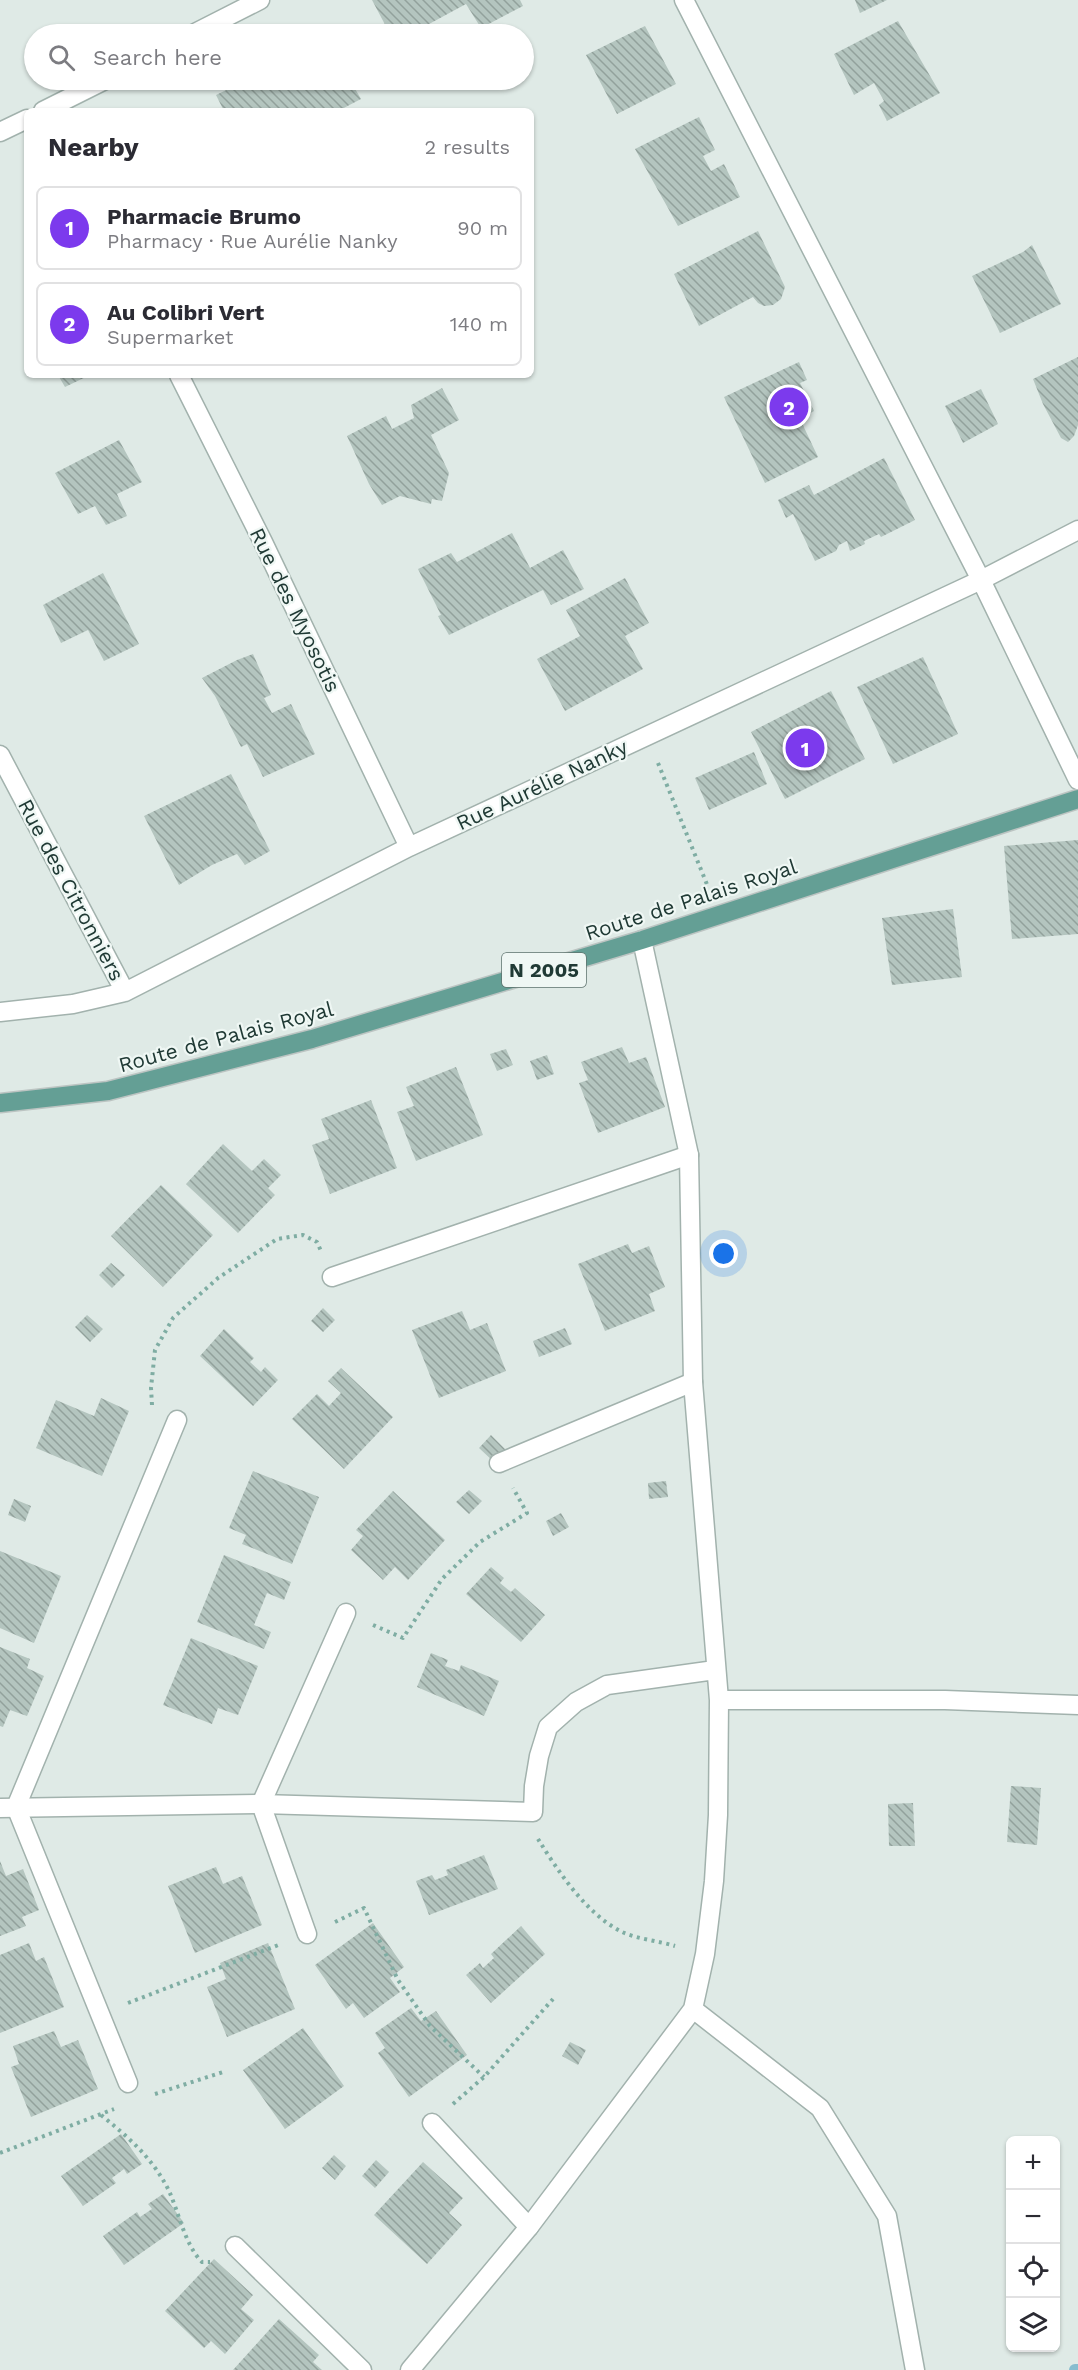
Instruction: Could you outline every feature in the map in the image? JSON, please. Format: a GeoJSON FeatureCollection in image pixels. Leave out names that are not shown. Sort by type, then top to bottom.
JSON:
{"type":"FeatureCollection","features":[{"type":"Feature","properties":{"kind":"main road","name":"Route de Palais Royal"},"geometry":{"type":"LineString","coordinates":[[0,1103],[108,1091],[312,1039],[719,916],[1078,799]]}},
{"type":"Feature","properties":{"kind":"street"},"geometry":{"type":"LineString","coordinates":[[213,24],[260,0]]}},
{"type":"Feature","properties":{"kind":"street"},"geometry":{"type":"LineString","coordinates":[[684,0],[981,580],[1078,780]]}},
{"type":"Feature","properties":{"kind":"street"},"geometry":{"type":"LineString","coordinates":[[49,108],[85,90]]}},
{"type":"Feature","properties":{"kind":"street"},"geometry":{"type":"LineString","coordinates":[[0,132],[24,120]]}},
{"type":"Feature","properties":{"kind":"street","name":"Rue des Myosotis"},"geometry":{"type":"LineString","coordinates":[[181,378],[263,542],[409,847]]}},
{"type":"Feature","properties":{"kind":"street","name":"Rue Aurélie Nanky"},"geometry":{"type":"LineString","coordinates":[[0,1012],[73,1004],[125,992],[409,847],[981,580],[1078,530]]}},
{"type":"Feature","properties":{"kind":"street","name":"Rue des Citronniers"},"geometry":{"type":"LineString","coordinates":[[0,755],[125,992]]}},
{"type":"Feature","properties":{"kind":"street"},"geometry":{"type":"LineString","coordinates":[[410,2370],[529,2227],[693,2008],[705,1954],[714,1881],[718,1815],[718,1700],[693,1382],[689,1155],[642,940]]}},
{"type":"Feature","properties":{"kind":"street"},"geometry":{"type":"LineString","coordinates":[[332,1277],[689,1155]]}},
{"type":"Feature","properties":{"kind":"street"},"geometry":{"type":"LineString","coordinates":[[499,1463],[693,1382]]}},
{"type":"Feature","properties":{"kind":"street"},"geometry":{"type":"LineString","coordinates":[[128,2083],[100,2014],[8,1807],[177,1420]]}},
{"type":"Feature","properties":{"kind":"street"},"geometry":{"type":"LineString","coordinates":[[307,1934],[261,1804],[346,1613]]}},
{"type":"Feature","properties":{"kind":"street"},"geometry":{"type":"LineString","coordinates":[[8,1807],[261,1804],[533,1812],[539,1756],[548,1727],[576,1702],[607,1685],[715,1670]]}},
{"type":"Feature","properties":{"kind":"street"},"geometry":{"type":"LineString","coordinates":[[718,1700],[945,1700],[1078,1705]]}},
{"type":"Feature","properties":{"kind":"street"},"geometry":{"type":"LineString","coordinates":[[693,2008],[820,2108],[887,2216],[915,2370]]}},
{"type":"Feature","properties":{"kind":"street"},"geometry":{"type":"LineString","coordinates":[[432,2123],[529,2227]]}},
{"type":"Feature","properties":{"kind":"street"},"geometry":{"type":"LineString","coordinates":[[235,2246],[362,2370]]}},
{"type":"Feature","properties":{"kind":"path"},"geometry":{"type":"LineString","coordinates":[[647,735],[719,916]]}},
{"type":"Feature","properties":{"kind":"path"},"geometry":{"type":"LineString","coordinates":[[177,1420],[152,1407],[151,1388],[155,1350],[173,1318],[219,1278],[277,1239],[303,1235],[317,1242],[332,1277]]}},
{"type":"Feature","properties":{"kind":"path"},"geometry":{"type":"LineString","coordinates":[[346,1613],[403,1638],[442,1579],[480,1542],[527,1513],[499,1463]]}},
{"type":"Feature","properties":{"kind":"path"},"geometry":{"type":"LineString","coordinates":[[533,1812],[536,1835],[565,1880],[593,1911],[622,1932],[705,1954]]}},
{"type":"Feature","properties":{"kind":"path"},"geometry":{"type":"LineString","coordinates":[[100,2014],[307,1934],[364,1908],[398,1980],[430,2026],[484,2077]]}},
{"type":"Feature","properties":{"kind":"path"},"geometry":{"type":"LineString","coordinates":[[432,2123],[484,2077],[554,1999]]}},
{"type":"Feature","properties":{"kind":"path"},"geometry":{"type":"LineString","coordinates":[[145,2097],[222,2072]]}},
{"type":"Feature","properties":{"kind":"path"},"geometry":{"type":"LineString","coordinates":[[0,2153],[117,2108]]}},
{"type":"Feature","properties":{"kind":"path"},"geometry":{"type":"LineString","coordinates":[[100,2115],[141,2149],[161,2179],[179,2215],[193,2253],[202,2262],[216,2262],[235,2246]]}},
{"type":"Feature","properties":{"kind":"building"},"geometry":{"type":"Polygon","coordinates":[[[372,0],[520,0],[523,6],[489,24],[478,24],[466,4],[429,24],[385,24],[372,0]]]}},
{"type":"Feature","properties":{"kind":"building"},"geometry":{"type":"Polygon","coordinates":[[[855,0],[887,0],[860,13],[855,0]]]}},
{"type":"Feature","properties":{"kind":"building"},"geometry":{"type":"Polygon","coordinates":[[[898,21],[940,93],[887,121],[879,105],[884,101],[874,83],[854,95],[834,54],[898,21]]]}},
{"type":"Feature","properties":{"kind":"building"},"geometry":{"type":"Polygon","coordinates":[[[645,26],[676,84],[617,114],[586,55],[645,26]]]}},
{"type":"Feature","properties":{"kind":"building"},"geometry":{"type":"Polygon","coordinates":[[[226,90],[356,90],[361,99],[344,108],[222,108],[216,95],[226,90]]]}},
{"type":"Feature","properties":{"kind":"building"},"geometry":{"type":"Polygon","coordinates":[[[699,117],[715,150],[703,156],[711,171],[724,164],[740,197],[678,226],[635,149],[699,117]]]}},
{"type":"Feature","properties":{"kind":"building"},"geometry":{"type":"Polygon","coordinates":[[[758,231],[785,287],[781,299],[773,305],[764,306],[753,297],[699,326],[674,274],[758,231]]]}},
{"type":"Feature","properties":{"kind":"building"},"geometry":{"type":"Polygon","coordinates":[[[1032,245],[1061,304],[1000,333],[972,276],[1023,252],[1032,245]]]}},
{"type":"Feature","properties":{"kind":"building"},"geometry":{"type":"Polygon","coordinates":[[[1078,357],[1078,425],[1074,436],[1068,442],[1061,438],[1033,379],[1078,357]]]}},
{"type":"Feature","properties":{"kind":"building"},"geometry":{"type":"Polygon","coordinates":[[[799,362],[807,380],[800,383],[814,411],[800,419],[818,457],[765,483],[724,397],[799,362]]]}},
{"type":"Feature","properties":{"kind":"building"},"geometry":{"type":"Polygon","coordinates":[[[60,378],[84,378],[65,387],[60,378]]]}},
{"type":"Feature","properties":{"kind":"building"},"geometry":{"type":"Polygon","coordinates":[[[442,388],[459,420],[431,435],[449,473],[442,501],[432,499],[431,504],[400,496],[382,505],[369,484],[347,436],[386,416],[392,429],[414,418],[411,405],[442,388]]]}},
{"type":"Feature","properties":{"kind":"building"},"geometry":{"type":"Polygon","coordinates":[[[981,389],[998,424],[963,443],[945,406],[981,389]]]}},
{"type":"Feature","properties":{"kind":"building"},"geometry":{"type":"Polygon","coordinates":[[[119,440],[142,482],[117,494],[127,516],[106,525],[95,506],[78,514],[55,473],[119,440]]]}},
{"type":"Feature","properties":{"kind":"building"},"geometry":{"type":"Polygon","coordinates":[[[884,458],[915,520],[881,537],[879,534],[864,541],[865,544],[850,551],[847,541],[839,545],[836,551],[815,561],[793,514],[786,518],[778,500],[809,485],[814,495],[884,458]]]}},
{"type":"Feature","properties":{"kind":"building"},"geometry":{"type":"Polygon","coordinates":[[[512,533],[530,568],[563,550],[584,589],[551,605],[543,590],[449,635],[438,616],[441,615],[418,569],[451,553],[457,562],[512,533]]]}},
{"type":"Feature","properties":{"kind":"building"},"geometry":{"type":"Polygon","coordinates":[[[103,573],[139,644],[104,661],[88,630],[61,643],[43,605],[103,573]]]}},
{"type":"Feature","properties":{"kind":"building"},"geometry":{"type":"Polygon","coordinates":[[[625,578],[649,623],[625,636],[643,669],[565,711],[537,659],[580,636],[566,610],[625,578]]]}},
{"type":"Feature","properties":{"kind":"building"},"geometry":{"type":"Polygon","coordinates":[[[253,654],[271,695],[264,698],[272,713],[291,704],[315,754],[263,777],[247,744],[241,747],[215,696],[202,678],[253,654]]]}},
{"type":"Feature","properties":{"kind":"building"},"geometry":{"type":"Polygon","coordinates":[[[923,657],[958,734],[893,764],[857,687],[923,657]]]}},
{"type":"Feature","properties":{"kind":"building"},"geometry":{"type":"Polygon","coordinates":[[[831,691],[865,759],[785,799],[751,732],[831,691]]]}},
{"type":"Feature","properties":{"kind":"building"},"geometry":{"type":"Polygon","coordinates":[[[754,752],[767,784],[709,810],[695,778],[754,752]]]}},
{"type":"Feature","properties":{"kind":"building"},"geometry":{"type":"Polygon","coordinates":[[[231,774],[270,851],[245,865],[237,854],[212,865],[179,885],[144,816],[231,774]]]}},
{"type":"Feature","properties":{"kind":"building"},"geometry":{"type":"Polygon","coordinates":[[[1078,840],[1078,934],[1012,939],[1004,846],[1078,840]]]}},
{"type":"Feature","properties":{"kind":"building"},"geometry":{"type":"Polygon","coordinates":[[[953,909],[962,977],[892,985],[882,918],[953,909]]]}},
{"type":"Feature","properties":{"kind":"building"},"geometry":{"type":"Polygon","coordinates":[[[622,1047],[629,1063],[646,1057],[665,1107],[598,1133],[579,1083],[588,1080],[581,1062],[622,1047]]]}},
{"type":"Feature","properties":{"kind":"building"},"geometry":{"type":"Polygon","coordinates":[[[506,1049],[513,1065],[497,1071],[490,1054],[506,1049]]]}},
{"type":"Feature","properties":{"kind":"building"},"geometry":{"type":"Polygon","coordinates":[[[547,1055],[554,1074],[537,1080],[530,1061],[547,1055]]]}},
{"type":"Feature","properties":{"kind":"building"},"geometry":{"type":"Polygon","coordinates":[[[456,1067],[483,1135],[416,1161],[397,1112],[414,1106],[406,1087],[456,1067]]]}},
{"type":"Feature","properties":{"kind":"building"},"geometry":{"type":"Polygon","coordinates":[[[371,1100],[397,1168],[330,1194],[312,1145],[329,1139],[321,1119],[371,1100]]]}},
{"type":"Feature","properties":{"kind":"building"},"geometry":{"type":"Polygon","coordinates":[[[223,1144],[252,1171],[264,1159],[281,1175],[268,1188],[275,1195],[238,1233],[186,1184],[223,1144]]]}},
{"type":"Feature","properties":{"kind":"building"},"geometry":{"type":"Polygon","coordinates":[[[161,1185],[213,1235],[163,1287],[111,1236],[161,1185]]]}},
{"type":"Feature","properties":{"kind":"building"},"geometry":{"type":"Polygon","coordinates":[[[628,1244],[632,1253],[649,1246],[665,1287],[649,1294],[655,1311],[605,1331],[578,1264],[628,1244]]]}},
{"type":"Feature","properties":{"kind":"building"},"geometry":{"type":"Polygon","coordinates":[[[111,1263],[125,1275],[112,1288],[99,1275],[111,1263]]]}},
{"type":"Feature","properties":{"kind":"building"},"geometry":{"type":"Polygon","coordinates":[[[323,1308],[335,1320],[323,1332],[311,1321],[323,1308]]]}},
{"type":"Feature","properties":{"kind":"building"},"geometry":{"type":"Polygon","coordinates":[[[462,1311],[470,1330],[487,1323],[506,1371],[439,1398],[412,1330],[462,1311]]]}},
{"type":"Feature","properties":{"kind":"building"},"geometry":{"type":"Polygon","coordinates":[[[87,1315],[103,1329],[90,1342],[75,1327],[87,1315]]]}},
{"type":"Feature","properties":{"kind":"building"},"geometry":{"type":"Polygon","coordinates":[[[565,1328],[572,1344],[539,1357],[533,1341],[565,1328]]]}},
{"type":"Feature","properties":{"kind":"building"},"geometry":{"type":"Polygon","coordinates":[[[224,1329],[254,1358],[250,1362],[261,1372],[265,1367],[278,1380],[253,1406],[200,1356],[224,1329]]]}},
{"type":"Feature","properties":{"kind":"building"},"geometry":{"type":"Polygon","coordinates":[[[341,1368],[393,1417],[344,1469],[292,1419],[317,1394],[329,1406],[341,1393],[328,1381],[341,1368]]]}},
{"type":"Feature","properties":{"kind":"building"},"geometry":{"type":"Polygon","coordinates":[[[101,1398],[129,1411],[102,1476],[36,1448],[56,1400],[94,1416],[101,1398]]]}},
{"type":"Feature","properties":{"kind":"building"},"geometry":{"type":"Polygon","coordinates":[[[491,1435],[506,1450],[494,1462],[479,1448],[491,1435]]]}},
{"type":"Feature","properties":{"kind":"building"},"geometry":{"type":"Polygon","coordinates":[[[253,1471],[319,1497],[292,1564],[242,1544],[246,1535],[229,1528],[253,1471]]]}},
{"type":"Feature","properties":{"kind":"building"},"geometry":{"type":"Polygon","coordinates":[[[666,1481],[668,1497],[649,1499],[648,1483],[666,1481]]]}},
{"type":"Feature","properties":{"kind":"building"},"geometry":{"type":"Polygon","coordinates":[[[469,1490],[482,1501],[469,1514],[456,1502],[469,1490]]]}},
{"type":"Feature","properties":{"kind":"building"},"geometry":{"type":"Polygon","coordinates":[[[393,1491],[445,1540],[408,1580],[395,1567],[383,1580],[351,1550],[363,1536],[356,1530],[393,1491]]]}},
{"type":"Feature","properties":{"kind":"building"},"geometry":{"type":"Polygon","coordinates":[[[14,1499],[31,1506],[25,1522],[8,1515],[14,1499]]]}},
{"type":"Feature","properties":{"kind":"building"},"geometry":{"type":"Polygon","coordinates":[[[561,1513],[569,1527],[553,1536],[546,1521],[561,1513]]]}},
{"type":"Feature","properties":{"kind":"building"},"geometry":{"type":"Polygon","coordinates":[[[0,1551],[61,1576],[34,1643],[0,1628],[0,1551]]]}},
{"type":"Feature","properties":{"kind":"building"},"geometry":{"type":"Polygon","coordinates":[[[224,1555],[291,1582],[284,1600],[267,1593],[254,1625],[271,1632],[264,1649],[197,1622],[224,1555]]]}},
{"type":"Feature","properties":{"kind":"building"},"geometry":{"type":"Polygon","coordinates":[[[491,1567],[504,1578],[500,1583],[511,1592],[515,1588],[545,1615],[521,1642],[466,1594],[491,1567]]]}},
{"type":"Feature","properties":{"kind":"building"},"geometry":{"type":"Polygon","coordinates":[[[191,1638],[258,1666],[238,1715],[218,1708],[212,1724],[163,1705],[191,1638]]]}},
{"type":"Feature","properties":{"kind":"building"},"geometry":{"type":"Polygon","coordinates":[[[0,1647],[30,1659],[27,1668],[44,1676],[27,1716],[10,1710],[3,1727],[0,1726],[0,1647]]]}},
{"type":"Feature","properties":{"kind":"building"},"geometry":{"type":"Polygon","coordinates":[[[431,1653],[448,1660],[445,1666],[459,1671],[461,1665],[499,1681],[484,1716],[417,1687],[431,1653]]]}},
{"type":"Feature","properties":{"kind":"building"},"geometry":{"type":"Polygon","coordinates":[[[1011,1786],[1041,1788],[1037,1845],[1007,1842],[1011,1786]]]}},
{"type":"Feature","properties":{"kind":"building"},"geometry":{"type":"Polygon","coordinates":[[[913,1803],[915,1846],[889,1846],[888,1804],[913,1803]]]}},
{"type":"Feature","properties":{"kind":"building"},"geometry":{"type":"Polygon","coordinates":[[[484,1855],[498,1889],[429,1915],[416,1881],[432,1875],[435,1880],[448,1875],[446,1870],[484,1855]]]}},
{"type":"Feature","properties":{"kind":"building"},"geometry":{"type":"Polygon","coordinates":[[[0,1861],[6,1876],[23,1869],[39,1910],[22,1917],[26,1926],[0,1936],[0,1861]]]}},
{"type":"Feature","properties":{"kind":"building"},"geometry":{"type":"Polygon","coordinates":[[[216,1867],[223,1884],[242,1876],[262,1925],[195,1953],[168,1886],[216,1867]]]}},
{"type":"Feature","properties":{"kind":"building"},"geometry":{"type":"Polygon","coordinates":[[[373,1923],[404,1967],[390,1978],[400,1992],[364,2018],[353,2003],[346,2009],[315,1965],[373,1923]]]}},
{"type":"Feature","properties":{"kind":"building"},"geometry":{"type":"Polygon","coordinates":[[[521,1926],[545,1954],[491,2003],[466,1975],[480,1963],[483,1968],[494,1958],[491,1954],[521,1926]]]}},
{"type":"Feature","properties":{"kind":"building"},"geometry":{"type":"Polygon","coordinates":[[[29,1943],[36,1961],[44,1957],[64,2007],[0,2033],[0,1955],[29,1943]]]}},
{"type":"Feature","properties":{"kind":"building"},"geometry":{"type":"Polygon","coordinates":[[[268,1943],[295,2009],[227,2037],[207,1987],[226,1979],[220,1963],[268,1943]]]}},
{"type":"Feature","properties":{"kind":"building"},"geometry":{"type":"Polygon","coordinates":[[[411,2008],[421,2021],[436,2011],[467,2055],[409,2097],[378,2053],[385,2048],[375,2033],[411,2008]]]}},
{"type":"Feature","properties":{"kind":"building"},"geometry":{"type":"Polygon","coordinates":[[[303,2028],[344,2086],[285,2129],[243,2070],[303,2028]]]}},
{"type":"Feature","properties":{"kind":"building"},"geometry":{"type":"Polygon","coordinates":[[[54,2031],[61,2047],[78,2040],[98,2089],[31,2117],[11,2067],[19,2064],[13,2046],[54,2031]]]}},
{"type":"Feature","properties":{"kind":"building"},"geometry":{"type":"Polygon","coordinates":[[[570,2042],[586,2050],[578,2065],[562,2056],[570,2042]]]}},
{"type":"Feature","properties":{"kind":"building"},"geometry":{"type":"Polygon","coordinates":[[[121,2134],[142,2164],[127,2174],[124,2169],[112,2178],[116,2183],[83,2206],[61,2176],[121,2134]]]}},
{"type":"Feature","properties":{"kind":"building"},"geometry":{"type":"Polygon","coordinates":[[[334,2155],[346,2166],[335,2180],[322,2168],[334,2155]]]}},
{"type":"Feature","properties":{"kind":"building"},"geometry":{"type":"Polygon","coordinates":[[[376,2160],[389,2172],[375,2188],[362,2176],[376,2160]]]}},
{"type":"Feature","properties":{"kind":"building"},"geometry":{"type":"Polygon","coordinates":[[[423,2162],[463,2198],[449,2213],[462,2225],[427,2264],[374,2215],[423,2162]]]}},
{"type":"Feature","properties":{"kind":"building"},"geometry":{"type":"Polygon","coordinates":[[[163,2194],[184,2223],[124,2265],[103,2236],[137,2212],[140,2217],[152,2209],[148,2204],[163,2194]]]}},
{"type":"Feature","properties":{"kind":"building"},"geometry":{"type":"Polygon","coordinates":[[[214,2259],[253,2295],[241,2309],[254,2320],[225,2354],[211,2341],[204,2348],[165,2311],[214,2259]]]}},
{"type":"Feature","properties":{"kind":"building"},"geometry":{"type":"Polygon","coordinates":[[[279,2319],[319,2355],[313,2362],[322,2370],[233,2370],[279,2319]]]}},
{"type":"Feature","properties":{"kind":"place","name":"Au Colibri Vert"},"geometry":{"type":"Point","coordinates":[789,407]}},
{"type":"Feature","properties":{"kind":"place","name":"Pharmacie Brumo"},"geometry":{"type":"Point","coordinates":[805,748]}}]}
